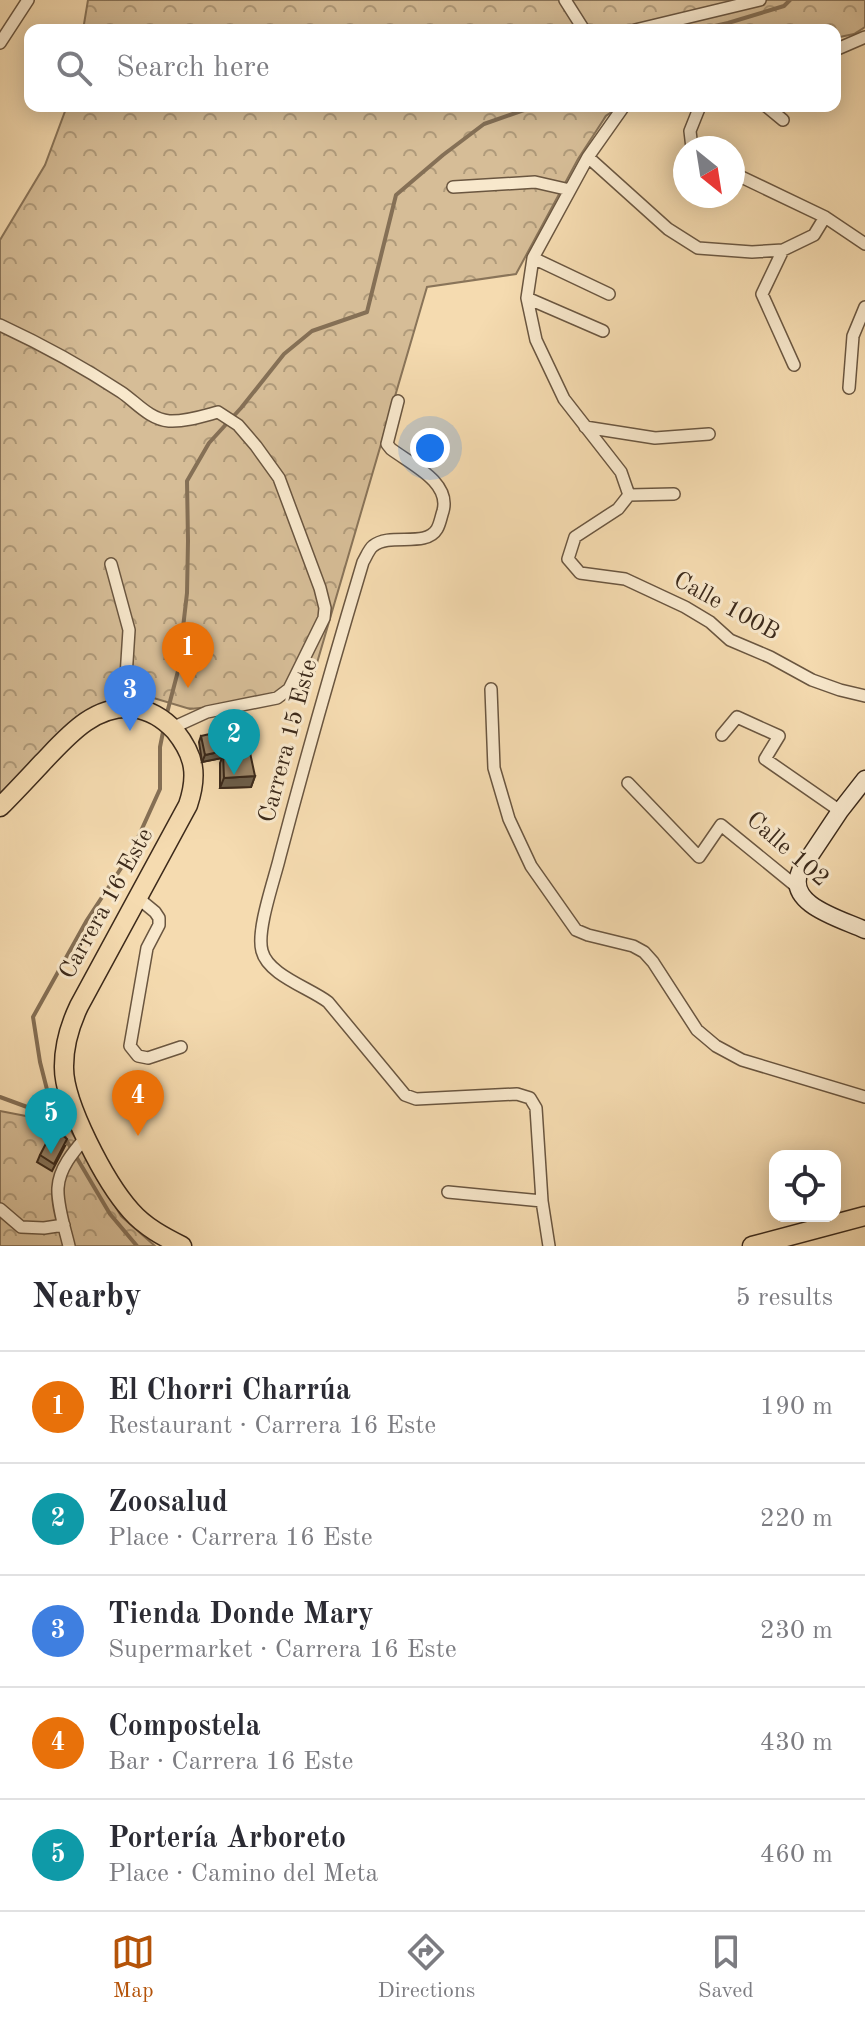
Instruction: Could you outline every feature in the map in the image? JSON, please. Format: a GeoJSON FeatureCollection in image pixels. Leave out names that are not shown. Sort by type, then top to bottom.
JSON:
{"type":"FeatureCollection","features":[{"type":"Feature","properties":{"kind":"main road"},"geometry":{"type":"LineString","coordinates":[[0,807],[71,734],[104,712],[124,708],[144,710],[172,728]]}},
{"type":"Feature","properties":{"kind":"main road","name":"Carrera 16 Este"},"geometry":{"type":"LineString","coordinates":[[172,728],[189,752],[195,779],[193,790],[182,817],[79,1006],[67,1037],[63,1065],[70,1101],[107,1176],[142,1222],[182,1246]]}},
{"type":"Feature","properties":{"kind":"main road"},"geometry":{"type":"LineString","coordinates":[[752,1246],[779,1242],[865,1216]]}},
{"type":"Feature","properties":{"kind":"street"},"geometry":{"type":"LineString","coordinates":[[0,43],[28,0]]}},
{"type":"Feature","properties":{"kind":"street"},"geometry":{"type":"LineString","coordinates":[[565,0],[580,24]]}},
{"type":"Feature","properties":{"kind":"street"},"geometry":{"type":"LineString","coordinates":[[660,24],[760,0]]}},
{"type":"Feature","properties":{"kind":"street"},"geometry":{"type":"LineString","coordinates":[[841,47],[865,37]]}},
{"type":"Feature","properties":{"kind":"street"},"geometry":{"type":"LineString","coordinates":[[620,112],[588,157],[533,258],[527,298],[536,340],[564,399],[621,472],[629,495],[674,494]]}},
{"type":"Feature","properties":{"kind":"street"},"geometry":{"type":"LineString","coordinates":[[691,136],[698,112]]}},
{"type":"Feature","properties":{"kind":"street"},"geometry":{"type":"LineString","coordinates":[[773,112],[783,120]]}},
{"type":"Feature","properties":{"kind":"street"},"geometry":{"type":"LineString","coordinates":[[588,157],[668,229],[698,248],[752,252],[783,250],[814,235],[825,217]]}},
{"type":"Feature","properties":{"kind":"street"},"geometry":{"type":"LineString","coordinates":[[745,179],[825,217],[865,244]]}},
{"type":"Feature","properties":{"kind":"street"},"geometry":{"type":"LineString","coordinates":[[453,187],[535,182],[570,190]]}},
{"type":"Feature","properties":{"kind":"street"},"geometry":{"type":"LineString","coordinates":[[783,250],[762,294],[794,365]]}},
{"type":"Feature","properties":{"kind":"street"},"geometry":{"type":"LineString","coordinates":[[533,258],[609,294]]}},
{"type":"Feature","properties":{"kind":"street"},"geometry":{"type":"LineString","coordinates":[[527,298],[603,331]]}},
{"type":"Feature","properties":{"kind":"street"},"geometry":{"type":"LineString","coordinates":[[849,388],[853,336],[865,307]]}},
{"type":"Feature","properties":{"kind":"street"},"geometry":{"type":"LineString","coordinates":[[0,325],[98,378],[124,394],[139,408],[157,417],[169,421],[218,412],[238,425],[279,478],[324,600],[319,628],[289,689],[277,698],[207,712],[172,728]]}},
{"type":"Feature","properties":{"kind":"street","name":"Carrera 15 Este"},"geometry":{"type":"LineString","coordinates":[[398,401],[387,444],[436,481],[446,501],[438,528],[432,535],[387,539],[372,546],[363,562],[308,751],[261,931],[262,951],[281,974],[328,1002],[405,1095],[416,1099],[517,1094],[530,1098],[536,1108],[542,1201]]}},
{"type":"Feature","properties":{"kind":"street"},"geometry":{"type":"LineString","coordinates":[[585,427],[655,438],[709,434]]}},
{"type":"Feature","properties":{"kind":"street","name":"Calle 100B"},"geometry":{"type":"LineString","coordinates":[[629,495],[618,509],[575,537],[568,559],[580,573],[625,579],[685,607],[710,622],[730,640],[812,680],[865,696]]}},
{"type":"Feature","properties":{"kind":"street"},"geometry":{"type":"LineString","coordinates":[[111,564],[129,630],[124,708]]}},
{"type":"Feature","properties":{"kind":"street"},"geometry":{"type":"LineString","coordinates":[[491,689],[494,768],[509,819],[531,866],[576,930],[644,952],[697,1030],[716,1046],[742,1060],[865,1097]]}},
{"type":"Feature","properties":{"kind":"street"},"geometry":{"type":"LineString","coordinates":[[722,735],[737,717],[779,736],[765,759],[840,811]]}},
{"type":"Feature","properties":{"kind":"street"},"geometry":{"type":"LineString","coordinates":[[797,887],[800,871],[865,779]]}},
{"type":"Feature","properties":{"kind":"street","name":"Calle 102"},"geometry":{"type":"LineString","coordinates":[[628,783],[699,857],[721,825],[797,887],[808,902],[865,930]]}},
{"type":"Feature","properties":{"kind":"street"},"geometry":{"type":"LineString","coordinates":[[138,898],[155,912],[159,925],[147,948],[130,1046],[138,1056],[148,1058],[181,1047]]}},
{"type":"Feature","properties":{"kind":"street"},"geometry":{"type":"LineString","coordinates":[[69,1246],[58,1187],[68,1158],[86,1137]]}},
{"type":"Feature","properties":{"kind":"street"},"geometry":{"type":"LineString","coordinates":[[448,1192],[542,1201],[549,1246]]}},
{"type":"Feature","properties":{"kind":"street"},"geometry":{"type":"LineString","coordinates":[[0,1209],[21,1227],[64,1225]]}},
{"type":"Feature","properties":{"kind":"green space"},"geometry":{"type":"Polygon","coordinates":[[[88,0],[865,0],[865,27],[841,37],[841,24],[84,24],[88,0]]]}},
{"type":"Feature","properties":{"kind":"green space"},"geometry":{"type":"Polygon","coordinates":[[[65,112],[612,112],[578,159],[516,274],[427,287],[307,697],[190,709],[147,696],[115,700],[0,799],[0,240],[45,165],[65,112]]]}},
{"type":"Feature","properties":{"kind":"green space"},"geometry":{"type":"Polygon","coordinates":[[[0,1111],[67,1124],[121,1216],[155,1246],[0,1246],[0,1111]]]}},
{"type":"Feature","properties":{"kind":"building"},"geometry":{"type":"Polygon","coordinates":[[[223,731],[228,750],[205,755],[201,736],[223,731]]]}},
{"type":"Feature","properties":{"kind":"building"},"geometry":{"type":"Polygon","coordinates":[[[249,748],[255,776],[224,778],[223,753],[249,748]]]}},
{"type":"Feature","properties":{"kind":"building"},"geometry":{"type":"Polygon","coordinates":[[[54,1128],[67,1139],[54,1164],[40,1155],[54,1128]]]}},
{"type":"Feature","properties":{"kind":"waterway"},"geometry":{"type":"LineString","coordinates":[[724,24],[784,6],[790,0]]}},
{"type":"Feature","properties":{"kind":"waterway"},"geometry":{"type":"LineString","coordinates":[[167,713],[178,671],[187,593],[187,481],[209,443],[284,354],[312,331],[367,312],[396,195],[484,124],[518,112]]}},
{"type":"Feature","properties":{"kind":"waterway"},"geometry":{"type":"LineString","coordinates":[[55,1121],[40,1062],[33,1017],[87,920],[131,853],[160,789],[163,732]]}},
{"type":"Feature","properties":{"kind":"waterway"},"geometry":{"type":"LineString","coordinates":[[0,1097],[55,1121],[110,1214],[137,1246]]}},
{"type":"Feature","properties":{"kind":"place","name":"El Chorri Charrúa"},"geometry":{"type":"Point","coordinates":[188,688]}},
{"type":"Feature","properties":{"kind":"place","name":"Tienda Donde Mary"},"geometry":{"type":"Point","coordinates":[130,731]}},
{"type":"Feature","properties":{"kind":"place","name":"Zoosalud"},"geometry":{"type":"Point","coordinates":[234,775]}},
{"type":"Feature","properties":{"kind":"place","name":"Compostela"},"geometry":{"type":"Point","coordinates":[138,1136]}},
{"type":"Feature","properties":{"kind":"place","name":"Portería Arboreto"},"geometry":{"type":"Point","coordinates":[51,1154]}}]}
